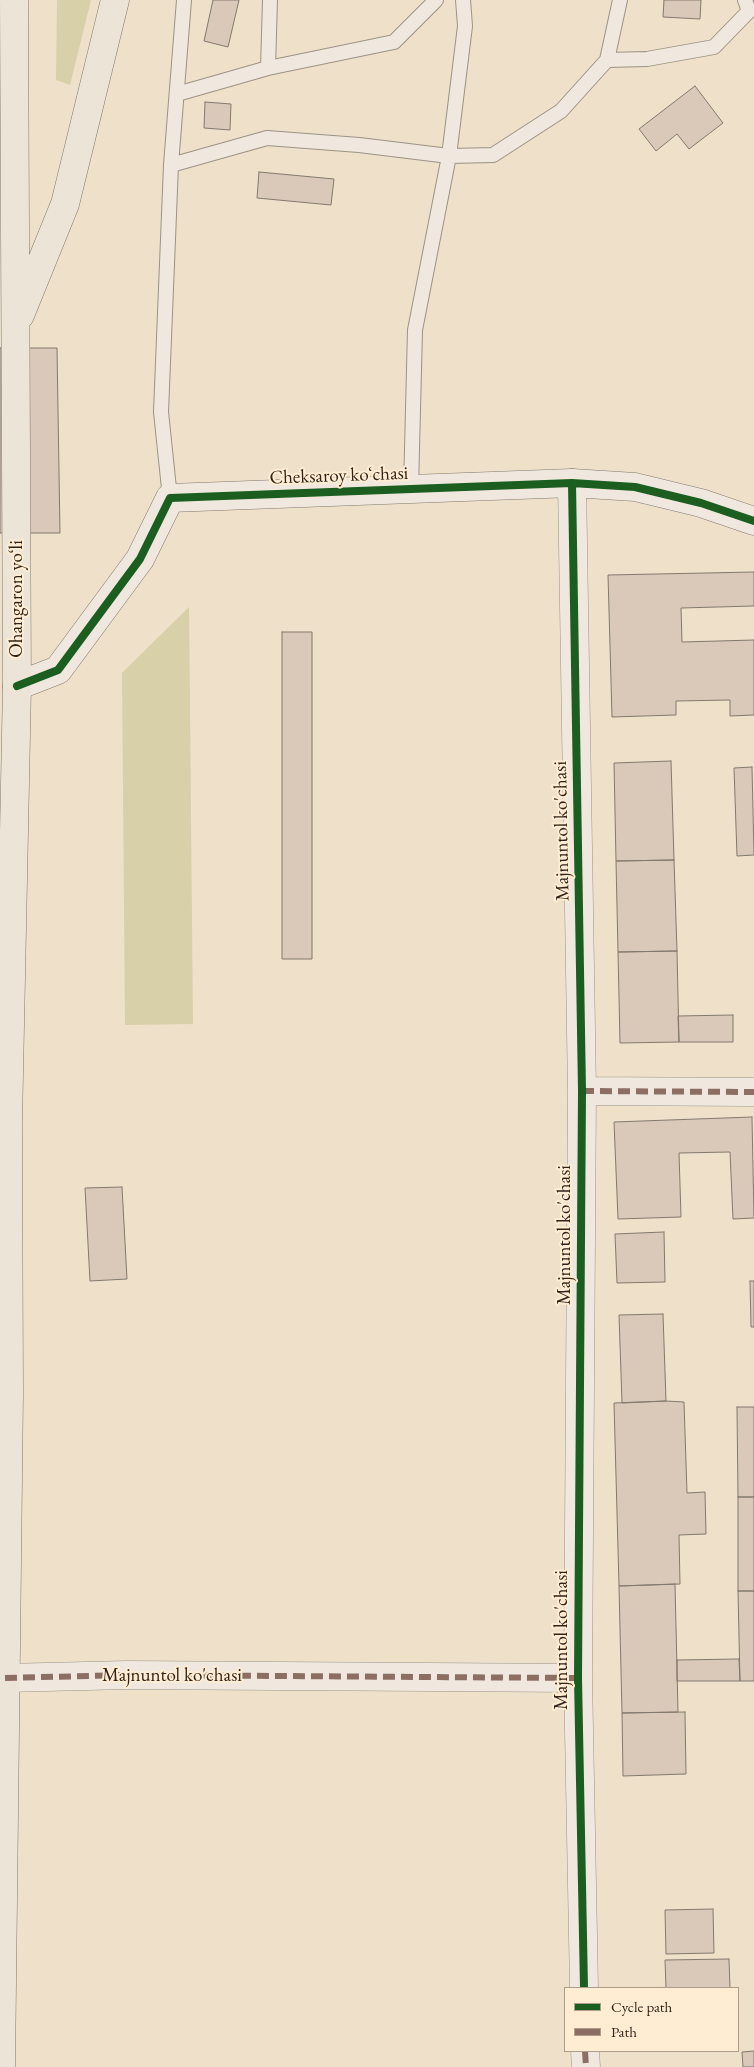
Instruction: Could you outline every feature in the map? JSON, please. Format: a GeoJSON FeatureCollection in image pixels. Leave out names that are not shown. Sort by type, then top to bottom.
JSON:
{"type":"FeatureCollection","features":[{"type":"Feature","properties":{"kind":"highway","name":"Ohangaron yoʻli"},"geometry":{"type":"LineString","coordinates":[[1,2067],[10,1394],[8,1122],[17,686],[14,0]]}},
{"type":"Feature","properties":{"kind":"highway"},"geometry":{"type":"LineString","coordinates":[[14,328],[65,204],[115,0]]}},
{"type":"Feature","properties":{"kind":"street","name":"Cheksaroy koʻchasi"},"geometry":{"type":"LineString","coordinates":[[170,498],[572,483],[635,487],[702,503],[754,521]]}},
{"type":"Feature","properties":{"kind":"street","name":"Majnuntol ko'chasi"},"geometry":{"type":"LineString","coordinates":[[572,483],[582,1091],[578,1678],[584,1987]]}},
{"type":"Feature","properties":{"kind":"street"},"geometry":{"type":"LineString","coordinates":[[17,686],[58,670],[140,559],[170,498]]}},
{"type":"Feature","properties":{"kind":"street"},"geometry":{"type":"LineString","coordinates":[[582,1091],[754,1092]]}},
{"type":"Feature","properties":{"kind":"street","name":"Majnuntol ko'chasi"},"geometry":{"type":"LineString","coordinates":[[6,1678],[127,1675],[578,1678]]}},
{"type":"Feature","properties":{"kind":"street"},"geometry":{"type":"LineString","coordinates":[[585,2052],[586,2067]]}},
{"type":"Feature","properties":{"kind":"lane"},"geometry":{"type":"LineString","coordinates":[[170,498],[162,412],[171,166],[184,0]]}},
{"type":"Feature","properties":{"kind":"lane"},"geometry":{"type":"LineString","coordinates":[[268,68],[270,0]]}},
{"type":"Feature","properties":{"kind":"lane"},"geometry":{"type":"LineString","coordinates":[[177,94],[268,68],[394,42],[436,0]]}},
{"type":"Feature","properties":{"kind":"lane"},"geometry":{"type":"LineString","coordinates":[[411,489],[415,330],[449,156],[465,26],[463,0]]}},
{"type":"Feature","properties":{"kind":"lane"},"geometry":{"type":"LineString","coordinates":[[171,166],[267,138],[359,145],[449,156],[493,155],[560,111],[607,60],[620,0]]}},
{"type":"Feature","properties":{"kind":"lane"},"geometry":{"type":"LineString","coordinates":[[607,60],[647,59],[714,47],[749,11],[745,0]]}},
{"type":"Feature","properties":{"kind":"shaded area"},"geometry":{"type":"Polygon","coordinates":[[[57,0],[91,0],[70,85],[56,80],[57,0]]]}},
{"type":"Feature","properties":{"kind":"shaded area"},"geometry":{"type":"Polygon","coordinates":[[[189,607],[193,1024],[125,1025],[122,673],[189,607]]]}},
{"type":"Feature","properties":{"kind":"building"},"geometry":{"type":"Polygon","coordinates":[[[213,0],[239,0],[228,47],[204,41],[213,0]]]}},
{"type":"Feature","properties":{"kind":"building"},"geometry":{"type":"Polygon","coordinates":[[[664,0],[701,0],[700,19],[663,17],[664,0]]]}},
{"type":"Feature","properties":{"kind":"building"},"geometry":{"type":"Polygon","coordinates":[[[695,86],[723,123],[689,149],[677,134],[656,151],[639,129],[695,86]]]}},
{"type":"Feature","properties":{"kind":"building"},"geometry":{"type":"Polygon","coordinates":[[[205,102],[231,104],[230,130],[204,128],[205,102]]]}},
{"type":"Feature","properties":{"kind":"building"},"geometry":{"type":"Polygon","coordinates":[[[259,172],[334,179],[331,205],[257,198],[259,172]]]}},
{"type":"Feature","properties":{"kind":"building"},"geometry":{"type":"Polygon","coordinates":[[[0,348],[57,348],[60,533],[0,533],[0,348]]]}},
{"type":"Feature","properties":{"kind":"building"},"geometry":{"type":"Polygon","coordinates":[[[754,572],[754,606],[681,608],[682,642],[754,640],[754,715],[730,716],[730,700],[676,701],[676,715],[612,717],[608,575],[754,572]]]}},
{"type":"Feature","properties":{"kind":"building"},"geometry":{"type":"Polygon","coordinates":[[[282,632],[312,632],[312,959],[282,959],[282,632]]]}},
{"type":"Feature","properties":{"kind":"building"},"geometry":{"type":"Polygon","coordinates":[[[671,761],[674,860],[616,861],[614,763],[671,761]]]}},
{"type":"Feature","properties":{"kind":"building"},"geometry":{"type":"Polygon","coordinates":[[[752,767],[754,855],[737,856],[734,768],[752,767]]]}},
{"type":"Feature","properties":{"kind":"building"},"geometry":{"type":"Polygon","coordinates":[[[674,860],[677,951],[618,952],[616,861],[674,860]]]}},
{"type":"Feature","properties":{"kind":"building"},"geometry":{"type":"Polygon","coordinates":[[[677,951],[679,1042],[620,1043],[618,952],[677,951]]]}},
{"type":"Feature","properties":{"kind":"building"},"geometry":{"type":"Polygon","coordinates":[[[733,1015],[733,1042],[679,1042],[678,1016],[733,1015]]]}},
{"type":"Feature","properties":{"kind":"building"},"geometry":{"type":"Polygon","coordinates":[[[752,1117],[754,1218],[733,1219],[730,1152],[679,1153],[681,1217],[618,1219],[614,1122],[752,1117]]]}},
{"type":"Feature","properties":{"kind":"building"},"geometry":{"type":"Polygon","coordinates":[[[122,1187],[127,1279],[90,1281],[85,1188],[122,1187]]]}},
{"type":"Feature","properties":{"kind":"building"},"geometry":{"type":"Polygon","coordinates":[[[664,1232],[665,1282],[617,1283],[615,1234],[664,1232]]]}},
{"type":"Feature","properties":{"kind":"building"},"geometry":{"type":"Polygon","coordinates":[[[750,1281],[754,1281],[754,1327],[751,1327],[750,1281]]]}},
{"type":"Feature","properties":{"kind":"building"},"geometry":{"type":"Polygon","coordinates":[[[663,1314],[666,1401],[622,1403],[619,1315],[663,1314]]]}},
{"type":"Feature","properties":{"kind":"building"},"geometry":{"type":"Polygon","coordinates":[[[684,1402],[687,1493],[705,1492],[706,1534],[679,1535],[680,1584],[619,1586],[614,1403],[684,1402]]]}},
{"type":"Feature","properties":{"kind":"building"},"geometry":{"type":"Polygon","coordinates":[[[737,1407],[754,1407],[754,1497],[738,1497],[737,1407]]]}},
{"type":"Feature","properties":{"kind":"building"},"geometry":{"type":"Polygon","coordinates":[[[738,1497],[754,1497],[754,1591],[738,1591],[738,1497]]]}},
{"type":"Feature","properties":{"kind":"building"},"geometry":{"type":"Polygon","coordinates":[[[675,1584],[678,1712],[622,1713],[619,1586],[675,1584]]]}},
{"type":"Feature","properties":{"kind":"building"},"geometry":{"type":"Polygon","coordinates":[[[738,1591],[754,1591],[754,1681],[740,1681],[738,1591]]]}},
{"type":"Feature","properties":{"kind":"building"},"geometry":{"type":"Polygon","coordinates":[[[739,1659],[740,1681],[677,1681],[677,1660],[739,1659]]]}},
{"type":"Feature","properties":{"kind":"building"},"geometry":{"type":"Polygon","coordinates":[[[685,1712],[686,1774],[623,1776],[622,1713],[685,1712]]]}},
{"type":"Feature","properties":{"kind":"building"},"geometry":{"type":"Polygon","coordinates":[[[713,1909],[714,1953],[666,1954],[665,1910],[713,1909]]]}},
{"type":"Feature","properties":{"kind":"building"},"geometry":{"type":"Polygon","coordinates":[[[729,1959],[730,1987],[666,1987],[665,1960],[729,1959]]]}},
{"type":"Feature","properties":{"kind":"building"},"geometry":{"type":"Polygon","coordinates":[[[754,2051],[754,2067],[743,2067],[742,2052],[754,2051]]]}},
{"type":"Feature","properties":{"kind":"marked path"},"geometry":{"type":"LineString","coordinates":[[582,1091],[754,1092]]}},
{"type":"Feature","properties":{"kind":"marked path"},"geometry":{"type":"LineString","coordinates":[[5,1678],[127,1675],[578,1678]]}},
{"type":"Feature","properties":{"kind":"marked path"},"geometry":{"type":"LineString","coordinates":[[585,2052],[586,2067]]}},
{"type":"Feature","properties":{"kind":"cycle path"},"geometry":{"type":"LineString","coordinates":[[572,483],[582,1091],[578,1678],[584,1987]]}},
{"type":"Feature","properties":{"kind":"cycle path"},"geometry":{"type":"LineString","coordinates":[[17,686],[58,670],[140,559],[170,498],[572,483],[635,487],[701,503],[754,521]]}}]}
